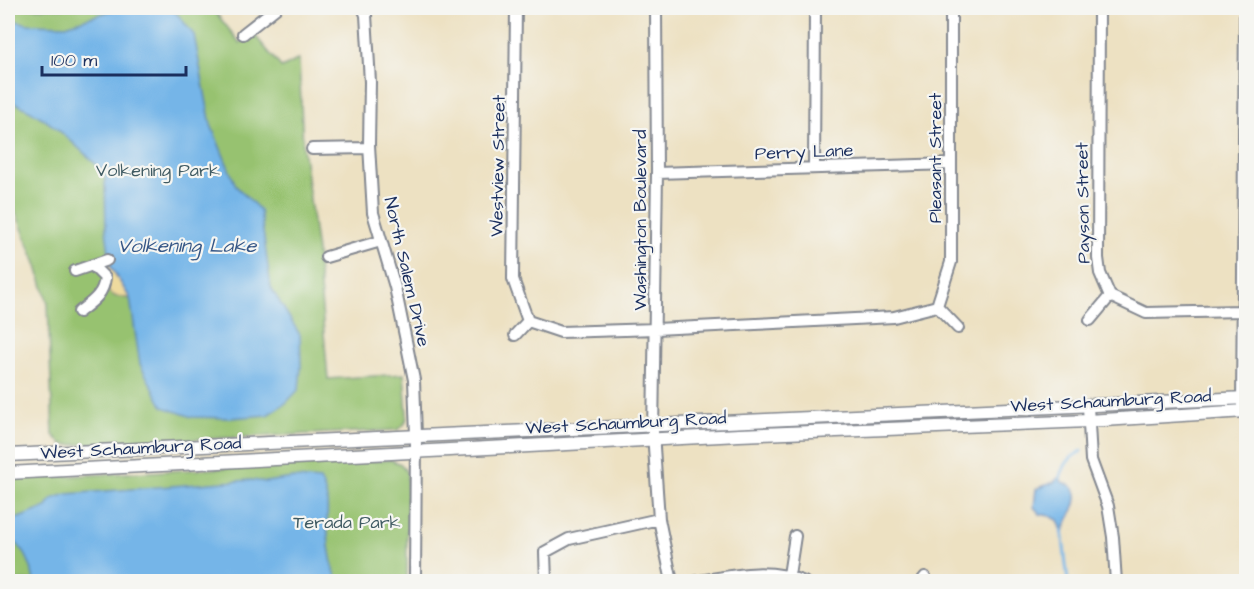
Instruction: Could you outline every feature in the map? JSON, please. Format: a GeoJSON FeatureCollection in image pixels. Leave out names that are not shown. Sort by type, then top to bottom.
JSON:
{"type":"FeatureCollection","features":[{"type":"Feature","properties":{"kind":"main road","name":"West Schaumburg Road"},"geometry":{"type":"LineString","coordinates":[[8,473],[415,452],[653,432],[1244,398]]}},
{"type":"Feature","properties":{"kind":"main road","name":"West Schaumburg Road"},"geometry":{"type":"LineString","coordinates":[[8,455],[416,435],[653,432],[1088,421],[1244,411]]}},
{"type":"Feature","properties":{"kind":"street"},"geometry":{"type":"LineString","coordinates":[[243,34],[276,8]]}},
{"type":"Feature","properties":{"kind":"street","name":"North Salem Drive"},"geometry":{"type":"LineString","coordinates":[[363,8],[366,15],[370,82],[369,148],[373,213],[395,287],[414,380],[415,582]]}},
{"type":"Feature","properties":{"kind":"street","name":"Westview Street"},"geometry":{"type":"LineString","coordinates":[[516,8],[513,279],[528,321]]}},
{"type":"Feature","properties":{"kind":"street","name":"Washington Boulevard"},"geometry":{"type":"LineString","coordinates":[[656,8],[656,329],[653,432],[659,519],[672,582]]}},
{"type":"Feature","properties":{"kind":"street"},"geometry":{"type":"LineString","coordinates":[[814,168],[815,8]]}},
{"type":"Feature","properties":{"kind":"street","name":"Pleasant Street"},"geometry":{"type":"LineString","coordinates":[[937,306],[951,262],[951,8]]}},
{"type":"Feature","properties":{"kind":"street","name":"Payson Street"},"geometry":{"type":"LineString","coordinates":[[1099,8],[1098,258],[1100,273],[1110,296]]}},
{"type":"Feature","properties":{"kind":"street"},"geometry":{"type":"LineString","coordinates":[[1244,411],[1245,8]]}},
{"type":"Feature","properties":{"kind":"street"},"geometry":{"type":"LineString","coordinates":[[312,149],[369,148]]}},
{"type":"Feature","properties":{"kind":"street","name":"Perry Lane"},"geometry":{"type":"LineString","coordinates":[[657,173],[951,164]]}},
{"type":"Feature","properties":{"kind":"street"},"geometry":{"type":"LineString","coordinates":[[326,257],[381,241]]}},
{"type":"Feature","properties":{"kind":"street"},"geometry":{"type":"LineString","coordinates":[[75,271],[106,260]]}},
{"type":"Feature","properties":{"kind":"street"},"geometry":{"type":"LineString","coordinates":[[80,312],[100,295],[104,287],[105,278],[92,265]]}},
{"type":"Feature","properties":{"kind":"street"},"geometry":{"type":"LineString","coordinates":[[1089,320],[1110,296],[1146,313],[1243,311]]}},
{"type":"Feature","properties":{"kind":"street"},"geometry":{"type":"LineString","coordinates":[[515,334],[528,321],[561,332],[656,329],[894,316],[937,306],[958,328]]}},
{"type":"Feature","properties":{"kind":"street"},"geometry":{"type":"LineString","coordinates":[[1088,406],[1091,460],[1106,495],[1111,520],[1116,582]]}},
{"type":"Feature","properties":{"kind":"street"},"geometry":{"type":"LineString","coordinates":[[546,582],[545,552],[569,539],[659,519]]}},
{"type":"Feature","properties":{"kind":"street"},"geometry":{"type":"LineString","coordinates":[[789,575],[795,536]]}},
{"type":"Feature","properties":{"kind":"street"},"geometry":{"type":"LineString","coordinates":[[693,582],[753,572],[789,575],[804,582]]}},
{"type":"Feature","properties":{"kind":"green space","name":"Volkening Park"},"geometry":{"type":"Polygon","coordinates":[[[8,8],[212,8],[240,43],[253,33],[282,68],[299,59],[303,147],[317,252],[328,379],[404,374],[407,414],[406,422],[402,427],[397,430],[67,445],[62,444],[53,435],[48,304],[37,266],[14,208],[12,187],[8,185],[8,8]]]}},
{"type":"Feature","properties":{"kind":"green space","name":"Terada Park"},"geometry":{"type":"Polygon","coordinates":[[[391,460],[401,464],[407,473],[407,581],[8,581],[8,479],[391,460]]]}},
{"type":"Feature","properties":{"kind":"sand"},"geometry":{"type":"Polygon","coordinates":[[[107,260],[130,298],[115,296],[104,287],[105,275],[101,262],[107,260]]]}},
{"type":"Feature","properties":{"kind":"water","name":"Volkening Lake"},"geometry":{"type":"Polygon","coordinates":[[[120,8],[170,8],[194,35],[211,125],[236,186],[260,210],[271,288],[300,335],[299,389],[286,403],[267,415],[230,418],[192,417],[163,407],[140,364],[130,298],[111,267],[106,230],[105,173],[48,122],[23,106],[8,100],[8,19],[28,24],[66,25],[120,8]]]}},
{"type":"Feature","properties":{"kind":"water"},"geometry":{"type":"Polygon","coordinates":[[[1060,476],[1061,481],[1075,491],[1076,496],[1063,533],[1058,520],[1040,514],[1034,507],[1036,489],[1054,482],[1060,476]]]}},
{"type":"Feature","properties":{"kind":"water","name":"Terada Park"},"geometry":{"type":"Polygon","coordinates":[[[294,478],[320,480],[324,487],[330,553],[338,581],[34,581],[26,556],[8,536],[8,520],[47,507],[52,499],[67,494],[251,480],[266,482],[294,478]]]}},
{"type":"Feature","properties":{"kind":"waterway"},"geometry":{"type":"LineString","coordinates":[[1060,478],[1068,462],[1082,451]]}},
{"type":"Feature","properties":{"kind":"waterway"},"geometry":{"type":"LineString","coordinates":[[1062,530],[1068,582]]}}]}
